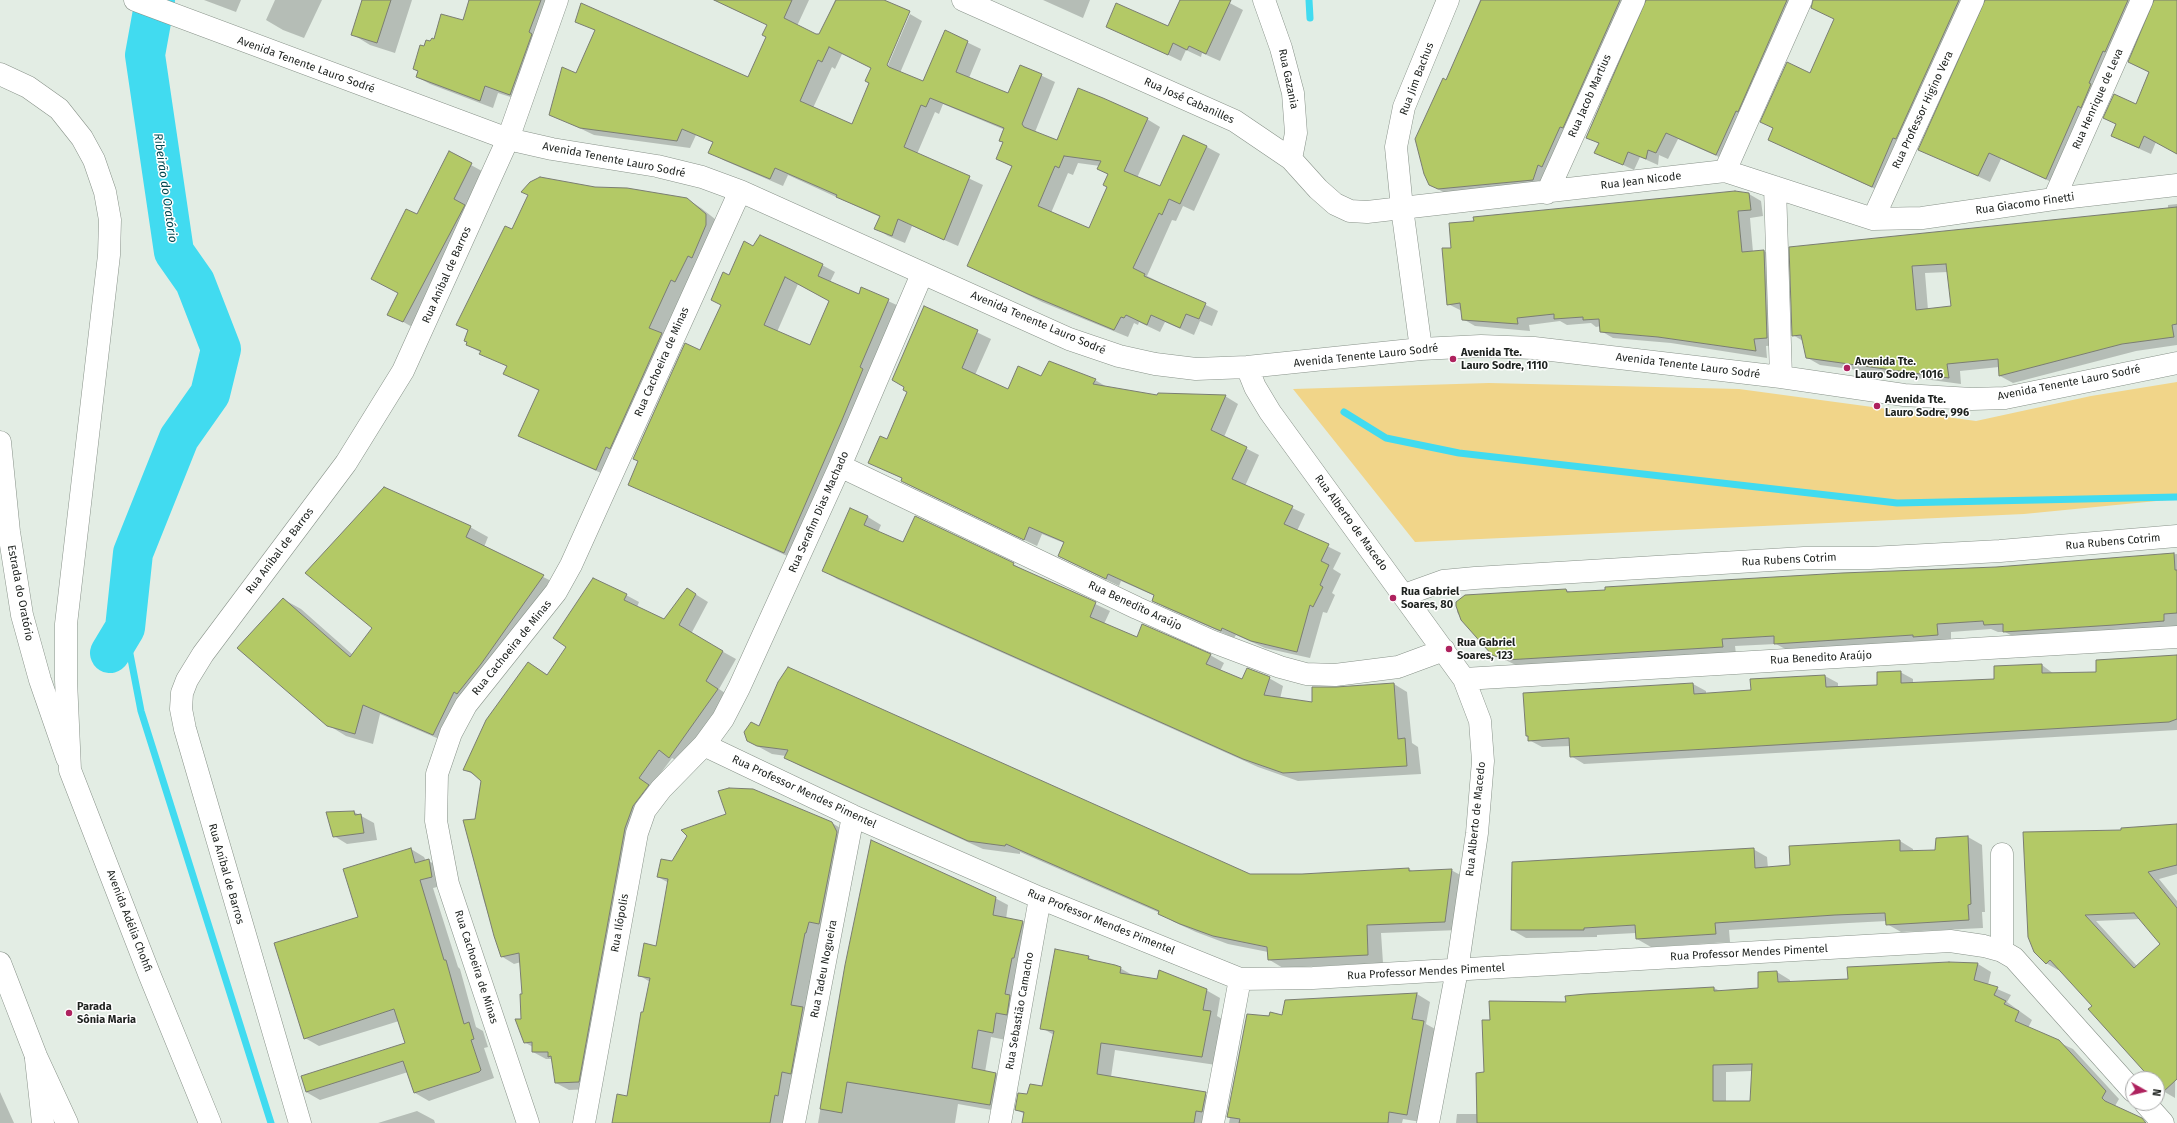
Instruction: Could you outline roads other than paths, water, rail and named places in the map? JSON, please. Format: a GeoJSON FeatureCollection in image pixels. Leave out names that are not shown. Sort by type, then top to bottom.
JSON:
{"type":"FeatureCollection","features":[{"type":"Feature","properties":{"kind":"main road","name":"Avenida Tenente Lauro Sodré"},"geometry":{"type":"LineString","coordinates":[[135,0],[182,19],[508,139],[552,149],[657,166],[702,177],[740,191],[1069,339],[1119,356],[1196,369],[1247,367],[1422,349],[1481,346],[1534,348],[1781,377],[1904,396],[1978,399],[2005,398],[2177,363]]}},
{"type":"Feature","properties":{"kind":"main road","name":"Rua Aníbal de Barros"},"geometry":{"type":"LineString","coordinates":[[300,1123],[184,729],[181,709],[182,693],[186,680],[203,654],[346,463],[403,371],[508,139],[557,0]]}},
{"type":"Feature","properties":{"kind":"main road","name":"Rua José Cabanilles"},"geometry":{"type":"LineString","coordinates":[[963,0],[1235,121],[1291,159],[1318,189],[1335,204],[1350,211],[1367,212],[1402,208]]}},
{"type":"Feature","properties":{"kind":"main road","name":"Rua Gazania"},"geometry":{"type":"LineString","coordinates":[[1264,0],[1282,48],[1292,93],[1296,133],[1291,159]]}},
{"type":"Feature","properties":{"kind":"main road","name":"Rua Jim Bachus"},"geometry":{"type":"LineString","coordinates":[[1402,208],[1396,147],[1404,107],[1448,0]]}},
{"type":"Feature","properties":{"kind":"main road","name":"Rua Jacob Martius"},"geometry":{"type":"LineString","coordinates":[[1547,193],[1634,0]]}},
{"type":"Feature","properties":{"kind":"main road"},"geometry":{"type":"LineString","coordinates":[[1725,171],[1801,0]]}},
{"type":"Feature","properties":{"kind":"main road","name":"Rua Professor Higino Vera"},"geometry":{"type":"LineString","coordinates":[[1873,219],[1973,0]]}},
{"type":"Feature","properties":{"kind":"main road","name":"Rua Henrique de Leva"},"geometry":{"type":"LineString","coordinates":[[2054,199],[2142,0]]}},
{"type":"Feature","properties":{"kind":"main road"},"geometry":{"type":"LineString","coordinates":[[0,74],[42,95],[59,108],[71,122],[94,160],[105,192],[110,220],[109,255],[66,624],[66,680],[70,770]]}},
{"type":"Feature","properties":{"kind":"main road","name":"Rua Jean Nicode"},"geometry":{"type":"LineString","coordinates":[[1402,208],[1547,193],[1725,171],[1873,219]]}},
{"type":"Feature","properties":{"kind":"main road","name":"Rua Giacomo Finetti"},"geometry":{"type":"LineString","coordinates":[[1873,219],[1922,218],[2054,199],[2177,185]]}},
{"type":"Feature","properties":{"kind":"main road"},"geometry":{"type":"LineString","coordinates":[[1775,187],[1781,377]]}},
{"type":"Feature","properties":{"kind":"main road","name":"Rua Cachoeira de Minas"},"geometry":{"type":"LineString","coordinates":[[528,1123],[448,884],[436,821],[436,774],[452,732],[466,705],[556,592],[571,565],[740,191]]}},
{"type":"Feature","properties":{"kind":"main road"},"geometry":{"type":"LineString","coordinates":[[1402,208],[1422,349]]}},
{"type":"Feature","properties":{"kind":"main road","name":"Rua Serafim Dias Machado"},"geometry":{"type":"LineString","coordinates":[[704,746],[723,719],[739,688],[840,466],[922,274]]}},
{"type":"Feature","properties":{"kind":"main road","name":"Rua Alberto de Macedo"},"geometry":{"type":"LineString","coordinates":[[1247,367],[1254,387],[1270,412],[1404,594],[1464,679],[1480,721],[1483,761],[1477,833],[1457,970],[1428,1123]]}},
{"type":"Feature","properties":{"kind":"main road","name":"Estrada do Oratório"},"geometry":{"type":"LineString","coordinates":[[0,442],[9,532],[22,615],[52,717]]}},
{"type":"Feature","properties":{"kind":"main road","name":"Rua Benedito Araújo"},"geometry":{"type":"LineString","coordinates":[[840,466],[1137,608],[1211,641],[1280,667],[1306,674],[1335,675],[1398,667],[1444,650]]}},
{"type":"Feature","properties":{"kind":"main road","name":"Rua Rubens Cotrim"},"geometry":{"type":"LineString","coordinates":[[1404,594],[1443,581],[1475,578],[1804,558],[1870,558],[2000,551],[2177,536]]}},
{"type":"Feature","properties":{"kind":"main road","name":"Rua Benedito Araújo"},"geometry":{"type":"LineString","coordinates":[[1464,679],[2177,637]]}},
{"type":"Feature","properties":{"kind":"main road","name":"Avenida Adélia Chohfi"},"geometry":{"type":"LineString","coordinates":[[52,717],[70,770],[210,1123]]}},
{"type":"Feature","properties":{"kind":"main road","name":"Rua Professor Mendes Pimentel"},"geometry":{"type":"LineString","coordinates":[[704,746],[853,816],[1040,898],[1240,979],[1313,978],[1950,941],[2002,951],[2021,965],[2125,1082]]}},
{"type":"Feature","properties":{"kind":"main road","name":"Rua Ilópolis"},"geometry":{"type":"LineString","coordinates":[[584,1123],[637,833],[645,810],[661,789],[704,746]]}},
{"type":"Feature","properties":{"kind":"main road","name":"Rua Tadeu Nogueira"},"geometry":{"type":"LineString","coordinates":[[794,1123],[853,816]]}},
{"type":"Feature","properties":{"kind":"main road"},"geometry":{"type":"LineString","coordinates":[[2002,854],[2002,951]]}},
{"type":"Feature","properties":{"kind":"main road","name":"Rua Sebastião Camacho"},"geometry":{"type":"LineString","coordinates":[[1000,1123],[1040,898]]}},
{"type":"Feature","properties":{"kind":"main road"},"geometry":{"type":"LineString","coordinates":[[0,962],[7,1000],[36,1056],[67,1123]]}},
{"type":"Feature","properties":{"kind":"main road"},"geometry":{"type":"LineString","coordinates":[[1213,1123],[1240,979]]}},
{"type":"Feature","properties":{"kind":"main road"},"geometry":{"type":"LineString","coordinates":[[36,1056],[42,1123]]}},
{"type":"Feature","properties":{"kind":"main road"},"geometry":{"type":"LineString","coordinates":[[2152,1111],[2163,1123]]}},
{"type":"Feature","properties":{"kind":"waterway","name":"Ribeirão do Oratório"},"geometry":{"type":"LineString","coordinates":[[110,653],[125,628],[133,553],[179,438],[210,394],[221,349],[195,282],[174,252],[145,55],[155,0]]}},
{"type":"Feature","properties":{"kind":"waterway"},"geometry":{"type":"LineString","coordinates":[[1309,0],[1310,18]]}},
{"type":"Feature","properties":{"kind":"waterway"},"geometry":{"type":"LineString","coordinates":[[1344,412],[1386,438],[1459,453],[1897,503],[2177,497]]}},
{"type":"Feature","properties":{"kind":"waterway"},"geometry":{"type":"LineString","coordinates":[[125,628],[141,711],[271,1123]]}},
{"type":"Feature","properties":{"kind":"place","name":"Avenida Tte. Lauro Sodre, 1110"},"geometry":{"type":"Point","coordinates":[1453,359]}},
{"type":"Feature","properties":{"kind":"place","name":"Avenida Tte. Lauro Sodre, 1016"},"geometry":{"type":"Point","coordinates":[1847,368]}},
{"type":"Feature","properties":{"kind":"place","name":"Avenida Tte. Lauro Sodre, 996"},"geometry":{"type":"Point","coordinates":[1877,406]}},
{"type":"Feature","properties":{"kind":"place","name":"Rua Gabriel Soares, 80"},"geometry":{"type":"Point","coordinates":[1393,598]}},
{"type":"Feature","properties":{"kind":"place","name":"Rua Gabriel Soares, 123"},"geometry":{"type":"Point","coordinates":[1449,649]}},
{"type":"Feature","properties":{"kind":"place","name":"Parada Sônia Maria"},"geometry":{"type":"Point","coordinates":[69,1013]}}]}
